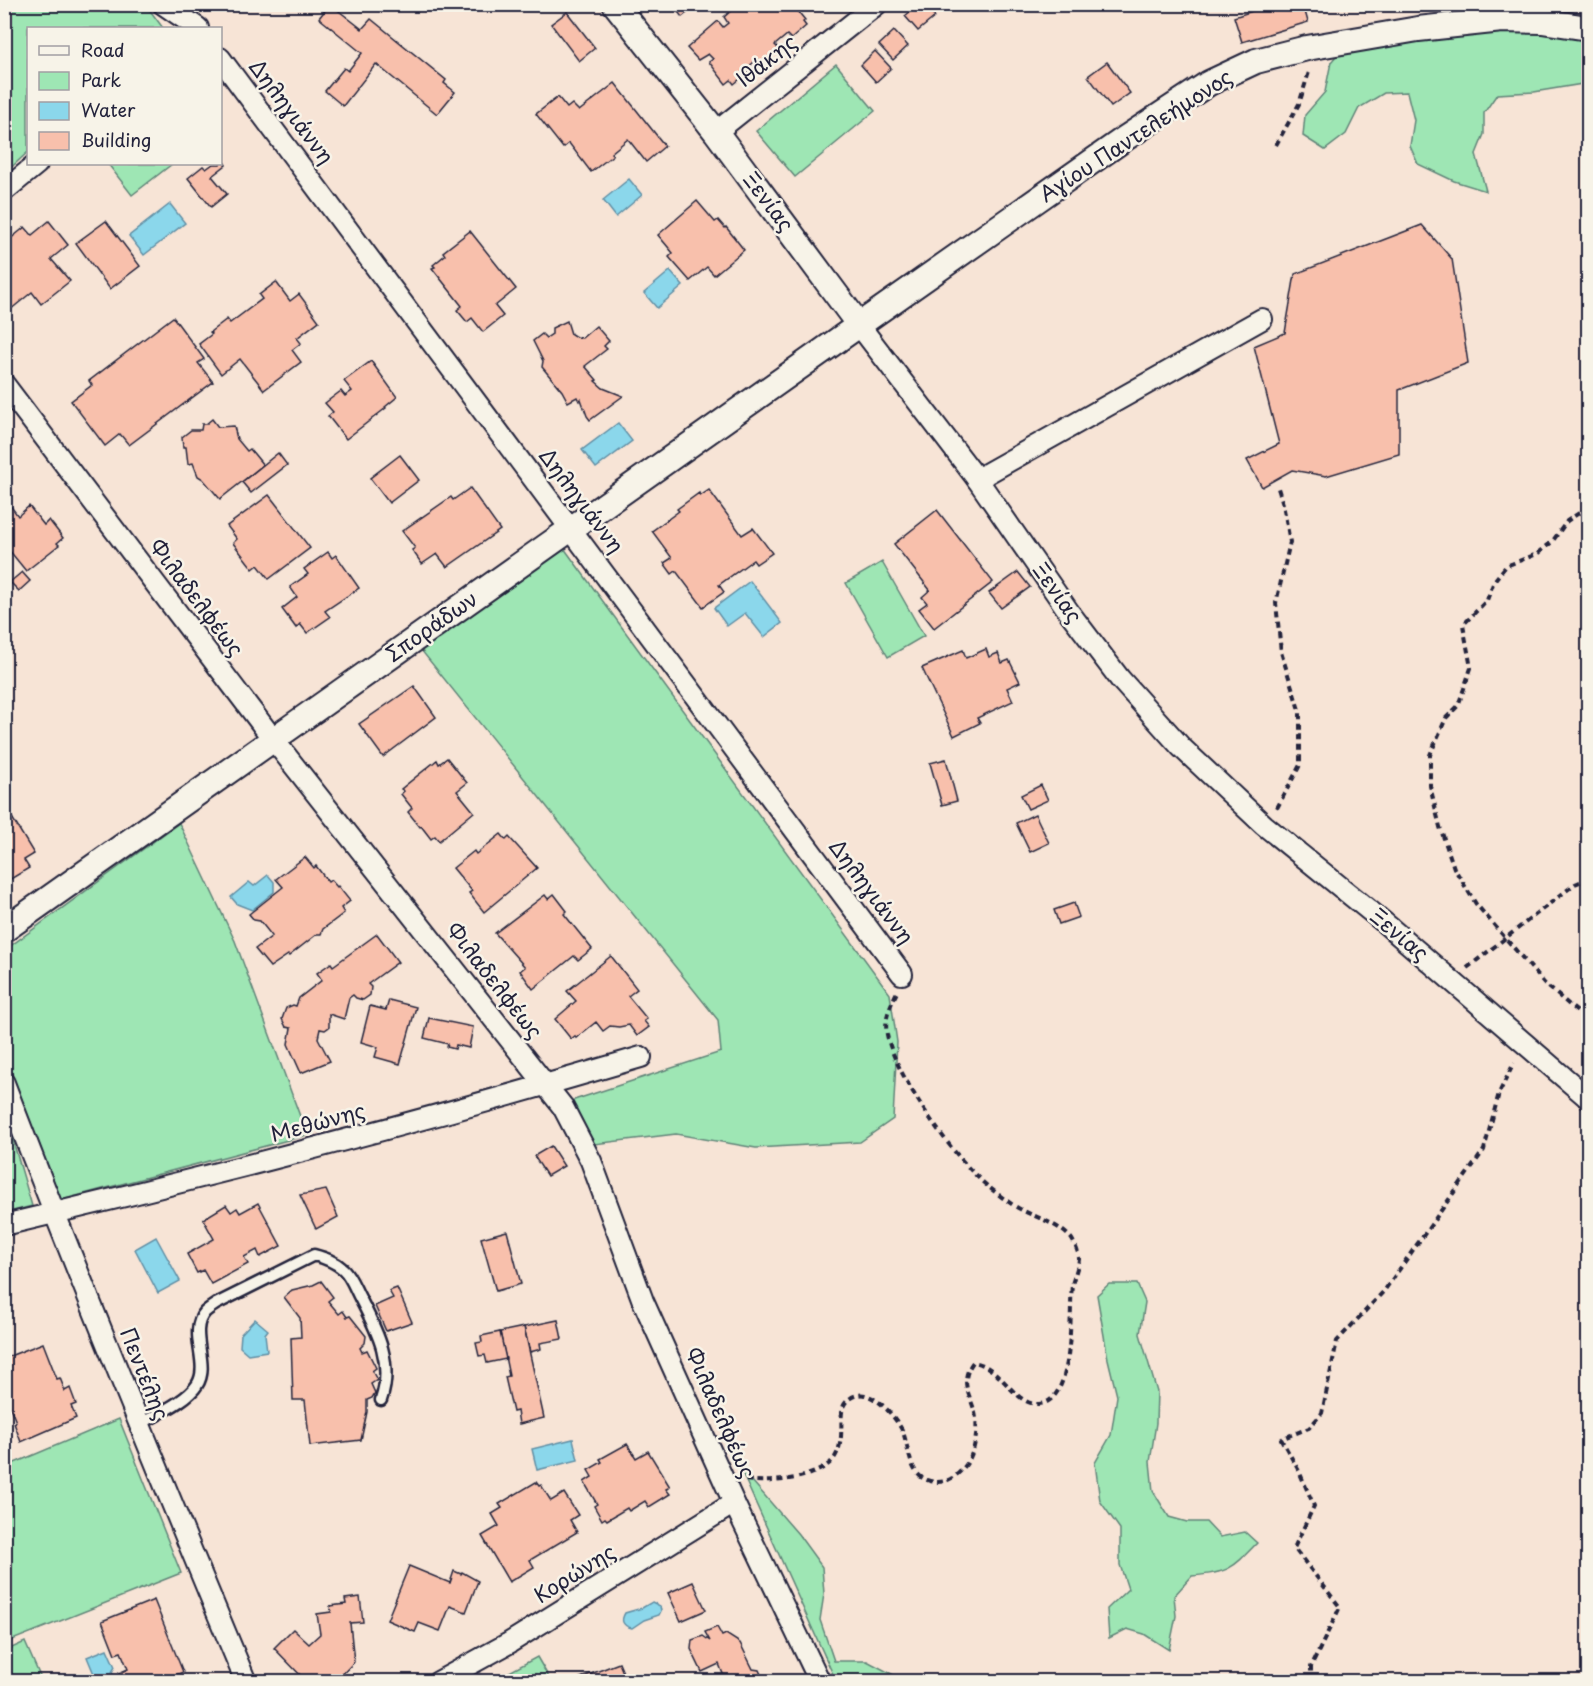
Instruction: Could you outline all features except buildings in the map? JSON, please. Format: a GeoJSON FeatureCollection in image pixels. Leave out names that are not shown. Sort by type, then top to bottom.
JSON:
{"type":"FeatureCollection","features":[{"type":"Feature","properties":{"kind":"street"},"geometry":{"type":"LineString","coordinates":[[163,4],[197,27]]}},
{"type":"Feature","properties":{"kind":"street"},"geometry":{"type":"LineString","coordinates":[[191,4],[198,27]]}},
{"type":"Feature","properties":{"kind":"street","name":"Ξενίας"},"geometry":{"type":"LineString","coordinates":[[615,4],[716,132],[977,479],[1120,679],[1181,747],[1264,825],[1452,980],[1588,1098]]}},
{"type":"Feature","properties":{"kind":"street","name":"Ιθάκης"},"geometry":{"type":"LineString","coordinates":[[716,132],[877,4]]}},
{"type":"Feature","properties":{"kind":"street","name":"Αγίου Παντελεήμονος"},"geometry":{"type":"LineString","coordinates":[[859,325],[1124,139],[1209,83],[1256,61],[1306,48],[1418,29],[1502,20],[1568,24],[1588,28]]}},
{"type":"Feature","properties":{"kind":"street","name":"Δηληγιάννη"},"geometry":{"type":"LineString","coordinates":[[222,61],[902,974]]}},
{"type":"Feature","properties":{"kind":"street"},"geometry":{"type":"LineString","coordinates":[[4,190],[36,165]]}},
{"type":"Feature","properties":{"kind":"street"},"geometry":{"type":"LineString","coordinates":[[977,479],[1262,319]]}},
{"type":"Feature","properties":{"kind":"street","name":"Σποράδων"},"geometry":{"type":"LineString","coordinates":[[4,930],[859,325]]}},
{"type":"Feature","properties":{"kind":"street","name":"Φιλαδελφέως"},"geometry":{"type":"LineString","coordinates":[[4,384],[273,739],[563,1107],[591,1161],[643,1301],[734,1503],[820,1682]]}},
{"type":"Feature","properties":{"kind":"street","name":"Μεθώνης"},"geometry":{"type":"LineString","coordinates":[[4,1225],[291,1155],[641,1057]]}},
{"type":"Feature","properties":{"kind":"street","name":"Πεντέλης"},"geometry":{"type":"LineString","coordinates":[[4,1083],[139,1425],[246,1682]]}},
{"type":"Feature","properties":{"kind":"street","name":"Κορώνης"},"geometry":{"type":"LineString","coordinates":[[438,1682],[509,1643],[734,1503]]}},
{"type":"Feature","properties":{"kind":"lane"},"geometry":{"type":"LineString","coordinates":[[139,1425],[188,1395],[197,1385],[202,1373],[199,1322],[205,1312],[216,1304],[314,1255],[332,1260],[346,1271],[379,1335],[384,1355],[386,1387],[381,1400]]}},
{"type":"Feature","properties":{"kind":"path"},"geometry":{"type":"LineString","coordinates":[[1276,145],[1299,104],[1309,74],[1306,48]]}},
{"type":"Feature","properties":{"kind":"path"},"geometry":{"type":"LineString","coordinates":[[1264,825],[1284,798],[1300,765],[1300,713],[1281,652],[1276,603],[1290,542],[1277,485]]}},
{"type":"Feature","properties":{"kind":"path"},"geometry":{"type":"LineString","coordinates":[[1588,507],[1567,521],[1552,542],[1537,554],[1506,566],[1494,581],[1486,600],[1464,625],[1472,668],[1458,706],[1446,718],[1430,755],[1430,786],[1440,827],[1454,868],[1476,904],[1504,939],[1545,984],[1588,1021]]}},
{"type":"Feature","properties":{"kind":"path"},"geometry":{"type":"LineString","coordinates":[[1452,980],[1575,884],[1588,879]]}},
{"type":"Feature","properties":{"kind":"path"},"geometry":{"type":"LineString","coordinates":[[722,1476],[752,1481],[779,1480],[803,1477],[821,1469],[835,1458],[841,1439],[843,1407],[850,1398],[861,1394],[876,1399],[902,1430],[914,1469],[924,1480],[939,1484],[955,1476],[969,1461],[976,1441],[976,1417],[966,1391],[967,1370],[973,1362],[983,1364],[994,1371],[1026,1403],[1040,1405],[1053,1399],[1064,1375],[1071,1345],[1072,1285],[1079,1257],[1072,1239],[1050,1222],[1018,1208],[988,1187],[959,1159],[915,1093],[903,1074],[887,1039],[886,1012],[897,992],[902,974]]}},
{"type":"Feature","properties":{"kind":"path"},"geometry":{"type":"LineString","coordinates":[[1311,1682],[1311,1667],[1340,1607],[1294,1548],[1314,1506],[1299,1471],[1281,1439],[1309,1428],[1322,1413],[1337,1341],[1384,1291],[1484,1150],[1499,1093],[1525,1042]]}},
{"type":"Feature","properties":{"kind":"green space"},"geometry":{"type":"Polygon","coordinates":[[[5,4],[146,5],[162,27],[27,27],[27,153],[5,173],[5,4]]]}},
{"type":"Feature","properties":{"kind":"green space"},"geometry":{"type":"Polygon","coordinates":[[[1525,28],[1588,38],[1588,83],[1534,92],[1497,94],[1484,113],[1484,134],[1476,154],[1486,191],[1454,181],[1418,164],[1410,146],[1414,120],[1407,92],[1384,93],[1359,108],[1346,134],[1325,150],[1303,136],[1305,115],[1325,92],[1331,62],[1341,50],[1525,28]]]}},
{"type":"Feature","properties":{"kind":"green space"},"geometry":{"type":"Polygon","coordinates":[[[836,64],[875,111],[795,177],[756,131],[836,64]]]}},
{"type":"Feature","properties":{"kind":"green space"},"geometry":{"type":"Polygon","coordinates":[[[109,165],[171,165],[132,195],[109,165]]]}},
{"type":"Feature","properties":{"kind":"green space"},"geometry":{"type":"Polygon","coordinates":[[[564,548],[890,994],[897,1042],[893,1119],[860,1142],[756,1148],[676,1134],[594,1144],[571,1101],[721,1052],[718,1020],[421,650],[564,548]]]}},
{"type":"Feature","properties":{"kind":"green space"},"geometry":{"type":"Polygon","coordinates":[[[882,562],[924,636],[888,657],[846,583],[882,562]]]}},
{"type":"Feature","properties":{"kind":"green space"},"geometry":{"type":"Polygon","coordinates":[[[179,823],[235,941],[307,1135],[61,1200],[5,1056],[5,950],[179,823]]]}},
{"type":"Feature","properties":{"kind":"green space"},"geometry":{"type":"Polygon","coordinates":[[[4,1110],[32,1206],[5,1213],[4,1110]]]}},
{"type":"Feature","properties":{"kind":"green space"},"geometry":{"type":"Polygon","coordinates":[[[1109,1284],[1137,1284],[1145,1302],[1140,1334],[1157,1392],[1156,1423],[1150,1462],[1153,1491],[1169,1517],[1187,1522],[1206,1522],[1220,1537],[1245,1532],[1257,1543],[1242,1559],[1229,1568],[1192,1576],[1174,1596],[1176,1616],[1169,1650],[1144,1634],[1127,1629],[1109,1638],[1107,1609],[1128,1589],[1120,1565],[1120,1529],[1100,1501],[1095,1463],[1111,1435],[1117,1396],[1097,1295],[1109,1284]]]}},
{"type":"Feature","properties":{"kind":"green space"},"geometry":{"type":"Polygon","coordinates":[[[119,1419],[181,1573],[5,1643],[5,1467],[119,1419]]]}},
{"type":"Feature","properties":{"kind":"green space"},"geometry":{"type":"Polygon","coordinates":[[[739,1466],[798,1534],[822,1567],[824,1594],[820,1620],[834,1661],[867,1661],[905,1681],[836,1681],[739,1466]]]}},
{"type":"Feature","properties":{"kind":"green space"},"geometry":{"type":"Polygon","coordinates":[[[25,1642],[42,1681],[5,1681],[5,1651],[25,1642]]]}},
{"type":"Feature","properties":{"kind":"green space"},"geometry":{"type":"Polygon","coordinates":[[[537,1657],[551,1681],[493,1681],[537,1657]]]}},
{"type":"Feature","properties":{"kind":"water"},"geometry":{"type":"Polygon","coordinates":[[[629,179],[642,195],[616,217],[603,200],[629,179]]]}},
{"type":"Feature","properties":{"kind":"water"},"geometry":{"type":"Polygon","coordinates":[[[170,204],[185,223],[144,255],[129,236],[170,204]]]}},
{"type":"Feature","properties":{"kind":"water"},"geometry":{"type":"Polygon","coordinates":[[[670,271],[683,286],[657,308],[644,293],[670,271]]]}},
{"type":"Feature","properties":{"kind":"water"},"geometry":{"type":"Polygon","coordinates":[[[618,423],[632,441],[596,468],[582,450],[618,423]]]}},
{"type":"Feature","properties":{"kind":"water"},"geometry":{"type":"Polygon","coordinates":[[[750,581],[782,623],[764,637],[745,613],[727,626],[714,608],[750,581]]]}},
{"type":"Feature","properties":{"kind":"water"},"geometry":{"type":"Polygon","coordinates":[[[268,875],[274,882],[274,892],[252,910],[237,904],[231,897],[249,882],[254,886],[268,875]]]}},
{"type":"Feature","properties":{"kind":"water"},"geometry":{"type":"Polygon","coordinates":[[[156,1237],[180,1281],[158,1293],[135,1249],[156,1237]]]}},
{"type":"Feature","properties":{"kind":"water"},"geometry":{"type":"Polygon","coordinates":[[[255,1319],[268,1330],[265,1334],[267,1351],[248,1354],[240,1347],[241,1334],[255,1319]]]}},
{"type":"Feature","properties":{"kind":"water"},"geometry":{"type":"Polygon","coordinates":[[[573,1439],[578,1460],[537,1470],[532,1449],[573,1439]]]}},
{"type":"Feature","properties":{"kind":"water"},"geometry":{"type":"Polygon","coordinates":[[[652,1602],[660,1606],[659,1615],[644,1620],[632,1628],[626,1626],[623,1621],[625,1613],[652,1602]]]}},
{"type":"Feature","properties":{"kind":"water"},"geometry":{"type":"Polygon","coordinates":[[[107,1649],[115,1667],[112,1672],[116,1681],[97,1681],[87,1657],[107,1649]]]}}]}
